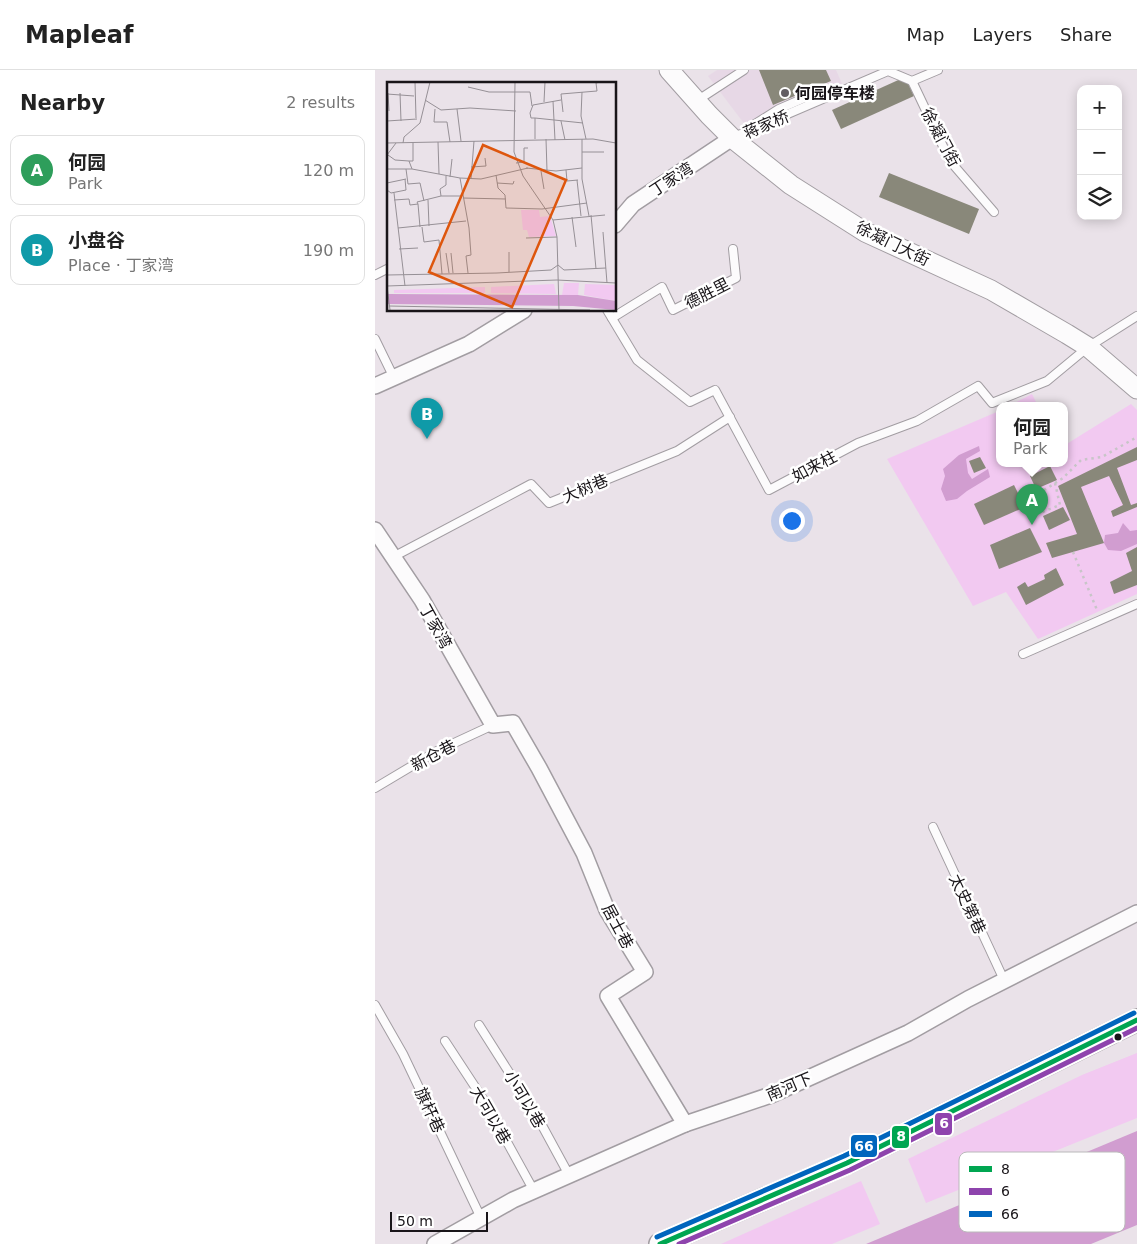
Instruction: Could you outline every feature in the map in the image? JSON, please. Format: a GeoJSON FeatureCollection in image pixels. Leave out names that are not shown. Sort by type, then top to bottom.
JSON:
{"type":"FeatureCollection","features":[{"type":"Feature","properties":{"kind":"main road"},"geometry":{"type":"LineString","coordinates":[[660,1244],[847,1163],[1137,1020]]}},
{"type":"Feature","properties":{"kind":"main road"},"geometry":{"type":"LineString","coordinates":[[693,1244],[853,1176],[1137,1035]]}},
{"type":"Feature","properties":{"kind":"street","name":"徐凝门大街"},"geometry":{"type":"LineString","coordinates":[[669,70],[732,138],[791,185],[865,232],[991,290],[1067,334],[1088,347],[1137,389]]}},
{"type":"Feature","properties":{"kind":"street","name":"丁家湾"},"geometry":{"type":"LineString","coordinates":[[616,224],[633,204],[732,138]]}},
{"type":"Feature","properties":{"kind":"street"},"geometry":{"type":"LineString","coordinates":[[375,386],[469,344],[522,311]]}},
{"type":"Feature","properties":{"kind":"street","name":"丁家湾"},"geometry":{"type":"LineString","coordinates":[[377,537],[422,600],[493,725]]}},
{"type":"Feature","properties":{"kind":"street","name":"居士巷"},"geometry":{"type":"LineString","coordinates":[[493,725],[513,723],[584,853],[607,910],[645,972],[608,996],[685,1124]]}},
{"type":"Feature","properties":{"kind":"street","name":"南河下"},"geometry":{"type":"LineString","coordinates":[[435,1244],[513,1200],[569,1175],[685,1124],[771,1095],[908,1033],[1004,980],[1137,913]]}},
{"type":"Feature","properties":{"kind":"lane"},"geometry":{"type":"LineString","coordinates":[[697,101],[744,70]]}},
{"type":"Feature","properties":{"kind":"lane"},"geometry":{"type":"LineString","coordinates":[[913,81],[938,70]]}},
{"type":"Feature","properties":{"kind":"lane","name":"蒋家桥"},"geometry":{"type":"LineString","coordinates":[[732,138],[888,71],[913,81]]}},
{"type":"Feature","properties":{"kind":"lane","name":"徐凝门街"},"geometry":{"type":"LineString","coordinates":[[913,81],[949,161],[994,212]]}},
{"type":"Feature","properties":{"kind":"lane"},"geometry":{"type":"LineString","coordinates":[[732,138],[779,109],[802,100]]}},
{"type":"Feature","properties":{"kind":"lane","name":"德胜里"},"geometry":{"type":"LineString","coordinates":[[613,318],[662,287],[673,310],[736,278],[733,249]]}},
{"type":"Feature","properties":{"kind":"lane"},"geometry":{"type":"LineString","coordinates":[[375,275],[387,269]]}},
{"type":"Feature","properties":{"kind":"lane","name":"如来柱"},"geometry":{"type":"LineString","coordinates":[[608,311],[637,360],[690,402],[715,390],[769,490],[858,443],[917,421],[978,386],[992,403],[1047,381],[1088,347]]}},
{"type":"Feature","properties":{"kind":"lane"},"geometry":{"type":"LineString","coordinates":[[1088,347],[1137,316]]}},
{"type":"Feature","properties":{"kind":"lane"},"geometry":{"type":"LineString","coordinates":[[375,339],[394,378]]}},
{"type":"Feature","properties":{"kind":"lane","name":"大树巷"},"geometry":{"type":"LineString","coordinates":[[393,557],[531,484],[549,503],[677,451],[729,417]]}},
{"type":"Feature","properties":{"kind":"lane"},"geometry":{"type":"LineString","coordinates":[[1023,654],[1137,604]]}},
{"type":"Feature","properties":{"kind":"lane","name":"新仓巷"},"geometry":{"type":"LineString","coordinates":[[375,788],[437,751],[493,725]]}},
{"type":"Feature","properties":{"kind":"lane","name":"太史第巷"},"geometry":{"type":"LineString","coordinates":[[933,827],[1004,980]]}},
{"type":"Feature","properties":{"kind":"lane","name":"旗杆巷"},"geometry":{"type":"LineString","coordinates":[[375,1005],[403,1054],[481,1218]]}},
{"type":"Feature","properties":{"kind":"lane","name":"小可以巷"},"geometry":{"type":"LineString","coordinates":[[479,1025],[538,1118],[569,1175]]}},
{"type":"Feature","properties":{"kind":"lane","name":"大可以巷"},"geometry":{"type":"LineString","coordinates":[[445,1041],[485,1102],[534,1191]]}},
{"type":"Feature","properties":{"kind":"path"},"geometry":{"type":"LineString","coordinates":[[1055,483],[1060,505],[1040,513],[1031,495],[1063,478],[1081,460],[1102,457],[1137,437]]}},
{"type":"Feature","properties":{"kind":"path"},"geometry":{"type":"LineString","coordinates":[[1073,552],[1101,620]]}},
{"type":"Feature","properties":{"kind":"shaded area"},"geometry":{"type":"Polygon","coordinates":[[[717,70],[836,70],[843,86],[749,130],[708,76],[717,70]]]}},
{"type":"Feature","properties":{"kind":"shaded area"},"geometry":{"type":"Polygon","coordinates":[[[1032,394],[1036,402],[1017,402],[1032,394]]]}},
{"type":"Feature","properties":{"kind":"shaded area"},"geometry":{"type":"Polygon","coordinates":[[[1131,404],[1137,410],[1137,594],[1038,639],[1006,592],[973,606],[887,459],[996,412],[996,467],[1068,467],[1068,443],[1131,404]]]}},
{"type":"Feature","properties":{"kind":"shaded area"},"geometry":{"type":"Polygon","coordinates":[[[979,446],[980,451],[966,459],[968,473],[972,479],[988,469],[990,477],[957,499],[946,501],[941,489],[945,476],[943,469],[959,455],[979,446]]]}},
{"type":"Feature","properties":{"kind":"shaded area"},"geometry":{"type":"Polygon","coordinates":[[[1123,523],[1130,531],[1137,530],[1137,544],[1121,551],[1108,550],[1104,543],[1105,535],[1118,533],[1123,523]]]}},
{"type":"Feature","properties":{"kind":"shaded area"},"geometry":{"type":"Polygon","coordinates":[[[1137,1053],[1137,1118],[1053,1152],[959,1152],[959,1190],[926,1203],[908,1159],[1082,1075],[1137,1053]]]}},
{"type":"Feature","properties":{"kind":"shaded area"},"geometry":{"type":"Polygon","coordinates":[[[1137,1131],[1137,1225],[1125,1230],[1125,1152],[1087,1152],[1137,1131]]]}},
{"type":"Feature","properties":{"kind":"shaded area"},"geometry":{"type":"Polygon","coordinates":[[[861,1181],[880,1224],[832,1244],[721,1244],[861,1181]]]}},
{"type":"Feature","properties":{"kind":"shaded area"},"geometry":{"type":"Polygon","coordinates":[[[959,1205],[959,1232],[1120,1232],[1091,1244],[866,1244],[959,1205]]]}},
{"type":"Feature","properties":{"kind":"building","name":"何园停车楼"},"geometry":{"type":"Polygon","coordinates":[[[759,70],[826,70],[831,81],[773,105],[759,70]]]}},
{"type":"Feature","properties":{"kind":"building"},"geometry":{"type":"Polygon","coordinates":[[[905,77],[914,96],[841,129],[832,110],[905,77]]]}},
{"type":"Feature","properties":{"kind":"building"},"geometry":{"type":"Polygon","coordinates":[[[889,173],[979,209],[969,234],[879,197],[889,173]]]}},
{"type":"Feature","properties":{"kind":"building"},"geometry":{"type":"Polygon","coordinates":[[[1137,447],[1137,460],[1117,468],[1131,505],[1137,503],[1137,507],[1113,517],[1111,511],[1123,505],[1109,476],[1081,487],[1104,543],[1052,558],[1046,543],[1077,534],[1058,486],[1137,447]]]}},
{"type":"Feature","properties":{"kind":"building"},"geometry":{"type":"Polygon","coordinates":[[[980,457],[986,468],[974,473],[969,461],[980,457]]]}},
{"type":"Feature","properties":{"kind":"building"},"geometry":{"type":"Polygon","coordinates":[[[1050,467],[1057,480],[1036,489],[1030,476],[1050,467]]]}},
{"type":"Feature","properties":{"kind":"building"},"geometry":{"type":"Polygon","coordinates":[[[1014,485],[1025,507],[984,525],[974,504],[1014,485]]]}},
{"type":"Feature","properties":{"kind":"building"},"geometry":{"type":"Polygon","coordinates":[[[1063,507],[1070,520],[1049,530],[1043,516],[1063,507]]]}},
{"type":"Feature","properties":{"kind":"building"},"geometry":{"type":"Polygon","coordinates":[[[1030,528],[1042,552],[999,569],[990,545],[1030,528]]]}},
{"type":"Feature","properties":{"kind":"building"},"geometry":{"type":"Polygon","coordinates":[[[1137,547],[1137,585],[1114,594],[1110,582],[1132,571],[1126,553],[1137,547]]]}},
{"type":"Feature","properties":{"kind":"building"},"geometry":{"type":"Polygon","coordinates":[[[1056,568],[1064,585],[1026,605],[1017,587],[1025,582],[1028,587],[1045,579],[1044,575],[1056,568]]]}},
{"type":"Feature","properties":{"kind":"transit line","name":"66"},"geometry":{"type":"LineString","coordinates":[[657,1237],[844,1156],[1134,1013]]}},
{"type":"Feature","properties":{"kind":"transit line","name":"8"},"geometry":{"type":"LineString","coordinates":[[660,1244],[847,1163],[1137,1020]]}},
{"type":"Feature","properties":{"kind":"transit line","name":"6"},"geometry":{"type":"LineString","coordinates":[[679,1244],[850,1170],[1137,1028]]}},
{"type":"Feature","properties":{"kind":"place","name":"何园停车楼"},"geometry":{"type":"Point","coordinates":[785,93]}},
{"type":"Feature","properties":{"kind":"place","name":"小盘谷"},"geometry":{"type":"Point","coordinates":[427,439]}},
{"type":"Feature","properties":{"kind":"place","name":"何园"},"geometry":{"type":"Point","coordinates":[1032,525]}}]}
